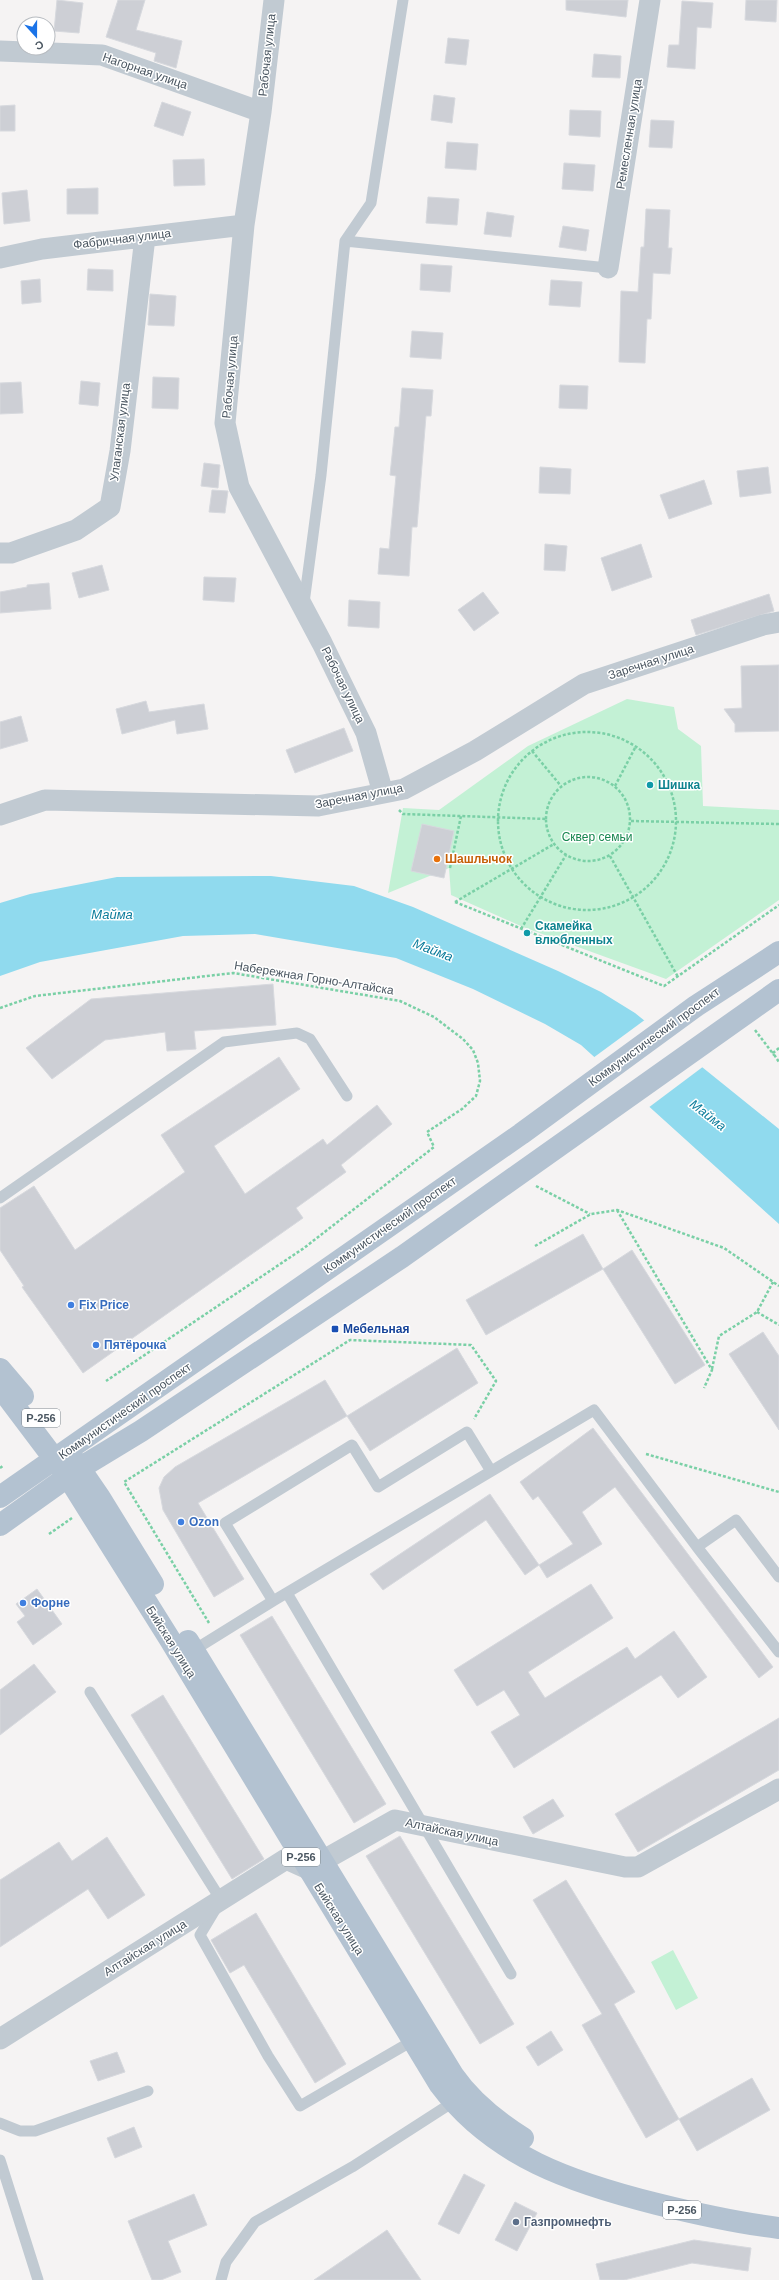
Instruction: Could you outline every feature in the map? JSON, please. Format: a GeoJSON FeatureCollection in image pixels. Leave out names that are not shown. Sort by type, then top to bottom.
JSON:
{"type":"FeatureCollection","features":[{"type":"Feature","properties":{"kind":"main road","name":"Коммунистический проспект"},"geometry":{"type":"LineString","coordinates":[[0,1497],[521,1134],[696,1006],[779,952]]}},
{"type":"Feature","properties":{"kind":"main road","name":"Коммунистический проспект"},"geometry":{"type":"LineString","coordinates":[[0,1525],[74,1472],[322,1312],[779,990]]}},
{"type":"Feature","properties":{"kind":"main road","name":"Р-256"},"geometry":{"type":"LineString","coordinates":[[0,1369],[60,1455]]}},
{"type":"Feature","properties":{"kind":"main road","name":"Р-256"},"geometry":{"type":"LineString","coordinates":[[0,1387],[74,1472]]}},
{"type":"Feature","properties":{"kind":"main road","name":"Бийская улица"},"geometry":{"type":"LineString","coordinates":[[74,1472],[194,1650],[414,2040],[440,2085],[454,2102],[474,2123],[528,2160],[562,2176],[587,2185],[688,2212],[742,2223],[779,2228]]}},
{"type":"Feature","properties":{"kind":"main road","name":"Бийская улица"},"geometry":{"type":"LineString","coordinates":[[74,1472],[169,1638],[465,2093],[506,2128],[554,2159],[587,2185]]}},
{"type":"Feature","properties":{"kind":"street","name":"Рабочая улица"},"geometry":{"type":"LineString","coordinates":[[274,0],[261,112],[244,225],[225,423],[239,488],[303,608],[366,733],[383,793]]}},
{"type":"Feature","properties":{"kind":"street","name":"Ремесленная улица"},"geometry":{"type":"LineString","coordinates":[[608,268],[650,0]]}},
{"type":"Feature","properties":{"kind":"street","name":"Нагорная улица"},"geometry":{"type":"LineString","coordinates":[[0,51],[102,55],[261,112]]}},
{"type":"Feature","properties":{"kind":"street","name":"Фабричная улица"},"geometry":{"type":"LineString","coordinates":[[0,258],[42,249],[244,225]]}},
{"type":"Feature","properties":{"kind":"street","name":"Улаганская улица"},"geometry":{"type":"LineString","coordinates":[[0,553],[11,553],[76,530],[110,507],[120,451],[145,237]]}},
{"type":"Feature","properties":{"kind":"street","name":"Заречная улица"},"geometry":{"type":"LineString","coordinates":[[0,815],[45,800],[318,806],[404,789],[468,754],[584,684],[779,622]]}},
{"type":"Feature","properties":{"kind":"street","name":"Алтайская улица"},"geometry":{"type":"LineString","coordinates":[[0,2039],[286,1859],[316,1865],[396,1820],[625,1867],[638,1867],[779,1789]]}},
{"type":"Feature","properties":{"kind":"lane"},"geometry":{"type":"LineString","coordinates":[[303,608],[320,475],[345,241],[370,203],[403,0]]}},
{"type":"Feature","properties":{"kind":"lane"},"geometry":{"type":"LineString","coordinates":[[345,241],[608,268]]}},
{"type":"Feature","properties":{"kind":"lane"},"geometry":{"type":"LineString","coordinates":[[0,1198],[224,1042],[297,1033],[305,1035],[310,1039],[347,1096]]}},
{"type":"Feature","properties":{"kind":"lane"},"geometry":{"type":"LineString","coordinates":[[194,1650],[273,1601],[594,1410],[697,1547],[779,1652]]}},
{"type":"Feature","properties":{"kind":"lane"},"geometry":{"type":"LineString","coordinates":[[273,1601],[225,1523],[352,1445],[378,1487],[467,1432],[491,1471]]}},
{"type":"Feature","properties":{"kind":"lane"},"geometry":{"type":"LineString","coordinates":[[697,1547],[736,1520],[779,1577]]}},
{"type":"Feature","properties":{"kind":"lane"},"geometry":{"type":"LineString","coordinates":[[287,1593],[511,1974]]}},
{"type":"Feature","properties":{"kind":"lane"},"geometry":{"type":"LineString","coordinates":[[90,1692],[221,1900],[200,1935],[268,2056],[300,2106],[414,2040]]}},
{"type":"Feature","properties":{"kind":"lane"},"geometry":{"type":"LineString","coordinates":[[0,2123],[20,2131],[35,2131],[148,2091]]}},
{"type":"Feature","properties":{"kind":"lane"},"geometry":{"type":"LineString","coordinates":[[221,2280],[226,2262],[255,2222],[352,2167],[454,2102]]}},
{"type":"Feature","properties":{"kind":"lane"},"geometry":{"type":"LineString","coordinates":[[0,2160],[38,2280]]}},
{"type":"Feature","properties":{"kind":"path"},"geometry":{"type":"LineString","coordinates":[[583,732],[611,734],[636,746],[658,766],[672,792],[677,821],[672,851],[657,878],[633,898],[611,908],[586,911],[562,907],[540,897],[524,885],[511,868],[500,844],[498,817],[502,792],[514,769],[532,751],[556,737],[583,732]]}},
{"type":"Feature","properties":{"kind":"path"},"geometry":{"type":"LineString","coordinates":[[615,786],[636,746]]}},
{"type":"Feature","properties":{"kind":"path"},"geometry":{"type":"LineString","coordinates":[[532,751],[561,786]]}},
{"type":"Feature","properties":{"kind":"path"},"geometry":{"type":"LineString","coordinates":[[588,776],[603,779],[615,786],[624,796],[629,808],[631,821],[628,835],[610,856],[599,860],[588,861],[566,855],[554,844],[548,833],[546,819],[547,807],[561,786],[574,779],[588,776]]}},
{"type":"Feature","properties":{"kind":"path"},"geometry":{"type":"LineString","coordinates":[[383,793],[403,814],[546,819]]}},
{"type":"Feature","properties":{"kind":"path"},"geometry":{"type":"LineString","coordinates":[[450,868],[461,816]]}},
{"type":"Feature","properties":{"kind":"path"},"geometry":{"type":"LineString","coordinates":[[631,821],[779,824]]}},
{"type":"Feature","properties":{"kind":"path"},"geometry":{"type":"LineString","coordinates":[[554,844],[455,902],[664,986],[779,905]]}},
{"type":"Feature","properties":{"kind":"path"},"geometry":{"type":"LineString","coordinates":[[521,929],[566,855]]}},
{"type":"Feature","properties":{"kind":"path"},"geometry":{"type":"LineString","coordinates":[[610,856],[678,977]]}},
{"type":"Feature","properties":{"kind":"path","name":"Набережная Горно-Алтайска"},"geometry":{"type":"LineString","coordinates":[[0,1008],[35,996],[233,973],[400,1001],[434,1017],[463,1038],[473,1050],[478,1063],[480,1081],[476,1096],[462,1109],[426,1132],[434,1148],[310,1243],[106,1381]]}},
{"type":"Feature","properties":{"kind":"path"},"geometry":{"type":"LineString","coordinates":[[752,1025],[779,1062]]}},
{"type":"Feature","properties":{"kind":"path"},"geometry":{"type":"LineString","coordinates":[[774,1055],[773,1053],[779,1048]]}},
{"type":"Feature","properties":{"kind":"path"},"geometry":{"type":"LineString","coordinates":[[535,1185],[590,1214]]}},
{"type":"Feature","properties":{"kind":"path"},"geometry":{"type":"LineString","coordinates":[[617,1210],[712,1370]]}},
{"type":"Feature","properties":{"kind":"path"},"geometry":{"type":"LineString","coordinates":[[535,1246],[590,1214],[617,1210],[724,1248],[779,1286]]}},
{"type":"Feature","properties":{"kind":"path"},"geometry":{"type":"LineString","coordinates":[[704,1388],[712,1370],[719,1336],[757,1312],[773,1282]]}},
{"type":"Feature","properties":{"kind":"path"},"geometry":{"type":"LineString","coordinates":[[757,1312],[779,1325]]}},
{"type":"Feature","properties":{"kind":"path"},"geometry":{"type":"LineString","coordinates":[[217,1636],[124,1482],[350,1340],[471,1345],[496,1382],[467,1432]]}},
{"type":"Feature","properties":{"kind":"path"},"geometry":{"type":"LineString","coordinates":[[620,1446],[779,1492]]}},
{"type":"Feature","properties":{"kind":"path"},"geometry":{"type":"LineString","coordinates":[[0,1468],[4,1465]]}},
{"type":"Feature","properties":{"kind":"path"},"geometry":{"type":"LineString","coordinates":[[49,1534],[74,1517]]}},
{"type":"Feature","properties":{"kind":"green space","name":"Сквер семьи"},"geometry":{"type":"Polygon","coordinates":[[[627,699],[674,707],[678,729],[701,746],[703,806],[779,810],[779,900],[666,979],[523,927],[451,895],[449,868],[388,893],[403,808],[439,810],[528,746],[627,699]]]}},
{"type":"Feature","properties":{"kind":"green space"},"geometry":{"type":"Polygon","coordinates":[[[673,1950],[698,1998],[676,2010],[651,1962],[673,1950]]]}},
{"type":"Feature","properties":{"kind":"water","name":"Майма"},"geometry":{"type":"Polygon","coordinates":[[[271,876],[354,886],[413,907],[558,971],[601,992],[635,1013],[779,1129],[779,1224],[581,1045],[545,1024],[473,989],[396,958],[255,934],[183,936],[40,962],[0,976],[0,903],[30,894],[117,877],[271,876]]]}},
{"type":"Feature","properties":{"kind":"pier"},"geometry":{"type":"Polygon","coordinates":[[[646,1019],[704,1066],[648,1108],[593,1058],[646,1019]]]}},
{"type":"Feature","properties":{"kind":"building"},"geometry":{"type":"Polygon","coordinates":[[[57,0],[83,3],[79,33],[56,31],[57,0]]]}},
{"type":"Feature","properties":{"kind":"building"},"geometry":{"type":"Polygon","coordinates":[[[118,0],[145,0],[136,30],[182,41],[176,68],[154,61],[156,53],[106,37],[118,0]]]}},
{"type":"Feature","properties":{"kind":"building"},"geometry":{"type":"Polygon","coordinates":[[[566,0],[628,0],[626,17],[566,10],[566,0]]]}},
{"type":"Feature","properties":{"kind":"building"},"geometry":{"type":"Polygon","coordinates":[[[746,0],[777,0],[776,22],[745,20],[746,0]]]}},
{"type":"Feature","properties":{"kind":"building"},"geometry":{"type":"Polygon","coordinates":[[[682,1],[713,3],[711,28],[697,27],[695,69],[667,67],[669,45],[679,45],[682,1]]]}},
{"type":"Feature","properties":{"kind":"building"},"geometry":{"type":"Polygon","coordinates":[[[448,38],[469,40],[466,65],[445,63],[448,38]]]}},
{"type":"Feature","properties":{"kind":"building"},"geometry":{"type":"Polygon","coordinates":[[[594,54],[621,56],[620,78],[592,77],[594,54]]]}},
{"type":"Feature","properties":{"kind":"building"},"geometry":{"type":"Polygon","coordinates":[[[434,95],[455,98],[452,123],[431,120],[434,95]]]}},
{"type":"Feature","properties":{"kind":"building"},"geometry":{"type":"Polygon","coordinates":[[[162,102],[191,112],[183,136],[154,126],[162,102]]]}},
{"type":"Feature","properties":{"kind":"building"},"geometry":{"type":"Polygon","coordinates":[[[15,105],[15,131],[0,131],[0,106],[15,105]]]}},
{"type":"Feature","properties":{"kind":"building"},"geometry":{"type":"Polygon","coordinates":[[[570,110],[601,111],[600,137],[569,135],[570,110]]]}},
{"type":"Feature","properties":{"kind":"building"},"geometry":{"type":"Polygon","coordinates":[[[651,120],[674,121],[672,148],[649,147],[651,120]]]}},
{"type":"Feature","properties":{"kind":"building"},"geometry":{"type":"Polygon","coordinates":[[[447,142],[478,144],[476,170],[445,168],[447,142]]]}},
{"type":"Feature","properties":{"kind":"building"},"geometry":{"type":"Polygon","coordinates":[[[204,159],[205,185],[174,186],[173,160],[204,159]]]}},
{"type":"Feature","properties":{"kind":"building"},"geometry":{"type":"Polygon","coordinates":[[[564,163],[595,165],[593,191],[562,189],[564,163]]]}},
{"type":"Feature","properties":{"kind":"building"},"geometry":{"type":"Polygon","coordinates":[[[98,188],[98,214],[67,214],[67,189],[98,188]]]}},
{"type":"Feature","properties":{"kind":"building"},"geometry":{"type":"Polygon","coordinates":[[[27,190],[30,221],[4,224],[2,193],[27,190]]]}},
{"type":"Feature","properties":{"kind":"building"},"geometry":{"type":"Polygon","coordinates":[[[428,197],[459,199],[457,225],[426,223],[428,197]]]}},
{"type":"Feature","properties":{"kind":"building"},"geometry":{"type":"Polygon","coordinates":[[[646,209],[670,210],[668,248],[672,248],[670,274],[653,273],[651,319],[647,319],[645,363],[619,362],[621,291],[638,292],[641,247],[644,247],[646,209]]]}},
{"type":"Feature","properties":{"kind":"building"},"geometry":{"type":"Polygon","coordinates":[[[487,212],[514,216],[511,237],[484,234],[487,212]]]}},
{"type":"Feature","properties":{"kind":"building"},"geometry":{"type":"Polygon","coordinates":[[[563,226],[589,230],[586,251],[559,247],[563,226]]]}},
{"type":"Feature","properties":{"kind":"building"},"geometry":{"type":"Polygon","coordinates":[[[421,264],[452,266],[450,292],[420,290],[421,264]]]}},
{"type":"Feature","properties":{"kind":"building"},"geometry":{"type":"Polygon","coordinates":[[[88,269],[113,270],[113,291],[87,290],[88,269]]]}},
{"type":"Feature","properties":{"kind":"building"},"geometry":{"type":"Polygon","coordinates":[[[40,279],[41,302],[22,304],[21,281],[40,279]]]}},
{"type":"Feature","properties":{"kind":"building"},"geometry":{"type":"Polygon","coordinates":[[[551,280],[582,282],[580,307],[549,305],[551,280]]]}},
{"type":"Feature","properties":{"kind":"building"},"geometry":{"type":"Polygon","coordinates":[[[150,294],[176,296],[174,326],[148,325],[150,294]]]}},
{"type":"Feature","properties":{"kind":"building"},"geometry":{"type":"Polygon","coordinates":[[[412,331],[443,333],[441,359],[410,357],[412,331]]]}},
{"type":"Feature","properties":{"kind":"building"},"geometry":{"type":"Polygon","coordinates":[[[153,377],[179,378],[178,409],[152,408],[153,377]]]}},
{"type":"Feature","properties":{"kind":"building"},"geometry":{"type":"Polygon","coordinates":[[[81,381],[100,383],[98,406],[79,404],[81,381]]]}},
{"type":"Feature","properties":{"kind":"building"},"geometry":{"type":"Polygon","coordinates":[[[21,382],[23,413],[0,414],[0,383],[21,382]]]}},
{"type":"Feature","properties":{"kind":"building"},"geometry":{"type":"Polygon","coordinates":[[[560,385],[588,386],[587,409],[559,408],[560,385]]]}},
{"type":"Feature","properties":{"kind":"building"},"geometry":{"type":"Polygon","coordinates":[[[402,388],[433,390],[431,416],[426,416],[417,527],[412,527],[409,576],[378,574],[380,548],[389,549],[396,476],[390,475],[395,427],[399,427],[402,388]]]}},
{"type":"Feature","properties":{"kind":"building"},"geometry":{"type":"Polygon","coordinates":[[[204,463],[220,465],[218,488],[201,486],[204,463]]]}},
{"type":"Feature","properties":{"kind":"building"},"geometry":{"type":"Polygon","coordinates":[[[540,467],[571,469],[570,494],[539,493],[540,467]]]}},
{"type":"Feature","properties":{"kind":"building"},"geometry":{"type":"Polygon","coordinates":[[[768,467],[771,493],[740,497],[737,471],[768,467]]]}},
{"type":"Feature","properties":{"kind":"building"},"geometry":{"type":"Polygon","coordinates":[[[704,480],[712,504],[669,519],[660,495],[704,480]]]}},
{"type":"Feature","properties":{"kind":"building"},"geometry":{"type":"Polygon","coordinates":[[[212,490],[228,491],[225,513],[209,512],[212,490]]]}},
{"type":"Feature","properties":{"kind":"building"},"geometry":{"type":"Polygon","coordinates":[[[545,544],[567,546],[565,571],[544,570],[545,544]]]}},
{"type":"Feature","properties":{"kind":"building"},"geometry":{"type":"Polygon","coordinates":[[[641,544],[652,577],[612,591],[601,558],[641,544]]]}},
{"type":"Feature","properties":{"kind":"building"},"geometry":{"type":"Polygon","coordinates":[[[102,565],[109,590],[79,598],[72,573],[102,565]]]}},
{"type":"Feature","properties":{"kind":"building"},"geometry":{"type":"Polygon","coordinates":[[[204,577],[236,578],[234,602],[203,600],[204,577]]]}},
{"type":"Feature","properties":{"kind":"building"},"geometry":{"type":"Polygon","coordinates":[[[49,583],[51,609],[0,613],[0,592],[27,587],[27,585],[49,583]]]}},
{"type":"Feature","properties":{"kind":"building"},"geometry":{"type":"Polygon","coordinates":[[[483,592],[499,613],[474,631],[458,610],[483,592]]]}},
{"type":"Feature","properties":{"kind":"building"},"geometry":{"type":"Polygon","coordinates":[[[769,594],[774,611],[696,635],[691,620],[769,594]]]}},
{"type":"Feature","properties":{"kind":"building"},"geometry":{"type":"Polygon","coordinates":[[[349,600],[380,602],[379,628],[348,626],[349,600]]]}},
{"type":"Feature","properties":{"kind":"building"},"geometry":{"type":"Polygon","coordinates":[[[779,665],[779,731],[735,732],[735,724],[724,709],[742,708],[741,666],[779,665]]]}},
{"type":"Feature","properties":{"kind":"building"},"geometry":{"type":"Polygon","coordinates":[[[146,701],[149,712],[204,704],[208,729],[177,734],[175,720],[122,734],[116,709],[146,701]]]}},
{"type":"Feature","properties":{"kind":"building"},"geometry":{"type":"Polygon","coordinates":[[[21,716],[28,741],[0,749],[0,722],[21,716]]]}},
{"type":"Feature","properties":{"kind":"building"},"geometry":{"type":"Polygon","coordinates":[[[344,728],[353,751],[295,773],[286,750],[344,728]]]}},
{"type":"Feature","properties":{"kind":"building"},"geometry":{"type":"Polygon","coordinates":[[[422,824],[454,831],[444,878],[411,871],[422,824]]]}},
{"type":"Feature","properties":{"kind":"building"},"geometry":{"type":"Polygon","coordinates":[[[273,984],[276,1025],[194,1031],[196,1049],[167,1051],[165,1032],[105,1040],[52,1079],[26,1048],[91,999],[273,984]]]}},
{"type":"Feature","properties":{"kind":"building"},"geometry":{"type":"Polygon","coordinates":[[[279,1057],[300,1089],[214,1146],[245,1194],[323,1139],[327,1145],[377,1105],[392,1124],[341,1165],[346,1172],[296,1208],[303,1218],[83,1373],[22,1287],[24,1286],[0,1250],[0,1208],[34,1186],[75,1250],[185,1172],[161,1135],[279,1057]]]}},
{"type":"Feature","properties":{"kind":"building"},"geometry":{"type":"Polygon","coordinates":[[[583,1234],[603,1269],[486,1335],[466,1300],[583,1234]]]}},
{"type":"Feature","properties":{"kind":"building"},"geometry":{"type":"Polygon","coordinates":[[[632,1250],[705,1365],[675,1384],[603,1269],[632,1250]]]}},
{"type":"Feature","properties":{"kind":"building"},"geometry":{"type":"Polygon","coordinates":[[[763,1332],[779,1356],[779,1430],[729,1354],[763,1332]]]}},
{"type":"Feature","properties":{"kind":"building"},"geometry":{"type":"Polygon","coordinates":[[[457,1348],[478,1383],[370,1451],[347,1416],[457,1348]]]}},
{"type":"Feature","properties":{"kind":"building"},"geometry":{"type":"Polygon","coordinates":[[[325,1380],[347,1416],[198,1503],[244,1579],[214,1597],[163,1510],[159,1488],[164,1477],[175,1467],[325,1380]]]}},
{"type":"Feature","properties":{"kind":"building"},"geometry":{"type":"Polygon","coordinates":[[[593,1428],[773,1667],[759,1678],[615,1487],[582,1512],[602,1544],[547,1578],[539,1565],[573,1544],[538,1496],[533,1500],[520,1482],[593,1428]]]}},
{"type":"Feature","properties":{"kind":"building"},"geometry":{"type":"Polygon","coordinates":[[[490,1494],[539,1565],[525,1575],[486,1520],[383,1590],[370,1574],[490,1494]]]}},
{"type":"Feature","properties":{"kind":"building"},"geometry":{"type":"Polygon","coordinates":[[[591,1584],[613,1618],[528,1672],[545,1698],[627,1647],[635,1659],[674,1631],[707,1677],[678,1698],[661,1675],[514,1768],[491,1732],[520,1715],[504,1690],[477,1706],[454,1670],[591,1584]]]}},
{"type":"Feature","properties":{"kind":"building"},"geometry":{"type":"Polygon","coordinates":[[[37,1589],[62,1624],[33,1645],[17,1622],[25,1616],[16,1604],[37,1589]]]}},
{"type":"Feature","properties":{"kind":"building"},"geometry":{"type":"Polygon","coordinates":[[[272,1616],[386,1804],[354,1823],[240,1635],[272,1616]]]}},
{"type":"Feature","properties":{"kind":"building"},"geometry":{"type":"Polygon","coordinates":[[[34,1664],[56,1692],[0,1735],[0,1690],[34,1664]]]}},
{"type":"Feature","properties":{"kind":"building"},"geometry":{"type":"Polygon","coordinates":[[[163,1695],[264,1859],[232,1879],[131,1715],[163,1695]]]}},
{"type":"Feature","properties":{"kind":"building"},"geometry":{"type":"Polygon","coordinates":[[[779,1718],[779,1770],[638,1852],[615,1814],[779,1718]]]}},
{"type":"Feature","properties":{"kind":"building"},"geometry":{"type":"Polygon","coordinates":[[[553,1799],[564,1816],[533,1834],[523,1817],[553,1799]]]}},
{"type":"Feature","properties":{"kind":"building"},"geometry":{"type":"Polygon","coordinates":[[[400,1836],[514,2024],[480,2044],[366,1856],[400,1836]]]}},
{"type":"Feature","properties":{"kind":"building"},"geometry":{"type":"Polygon","coordinates":[[[107,1837],[145,1895],[108,1919],[88,1889],[0,1947],[0,1880],[59,1842],[72,1861],[107,1837]]]}},
{"type":"Feature","properties":{"kind":"building"},"geometry":{"type":"Polygon","coordinates":[[[566,1880],[635,1992],[614,2004],[679,2119],[646,2138],[582,2025],[602,2014],[533,1900],[566,1880]]]}},
{"type":"Feature","properties":{"kind":"building"},"geometry":{"type":"Polygon","coordinates":[[[256,1913],[346,2064],[315,2083],[244,1965],[230,1973],[211,1940],[256,1913]]]}},
{"type":"Feature","properties":{"kind":"building"},"geometry":{"type":"Polygon","coordinates":[[[551,2031],[563,2050],[538,2066],[526,2047],[551,2031]]]}},
{"type":"Feature","properties":{"kind":"building"},"geometry":{"type":"Polygon","coordinates":[[[117,2052],[125,2072],[98,2081],[90,2061],[117,2052]]]}},
{"type":"Feature","properties":{"kind":"building"},"geometry":{"type":"Polygon","coordinates":[[[752,2078],[770,2110],[697,2151],[679,2119],[752,2078]]]}},
{"type":"Feature","properties":{"kind":"building"},"geometry":{"type":"Polygon","coordinates":[[[134,2127],[142,2147],[115,2158],[107,2138],[134,2127]]]}},
{"type":"Feature","properties":{"kind":"building"},"geometry":{"type":"Polygon","coordinates":[[[464,2174],[485,2185],[459,2234],[438,2224],[464,2174]]]}},
{"type":"Feature","properties":{"kind":"building"},"geometry":{"type":"Polygon","coordinates":[[[194,2194],[207,2225],[168,2241],[181,2272],[161,2280],[152,2280],[128,2221],[194,2194]]]}},
{"type":"Feature","properties":{"kind":"building"},"geometry":{"type":"Polygon","coordinates":[[[515,2202],[537,2213],[517,2251],[495,2240],[515,2202]]]}},
{"type":"Feature","properties":{"kind":"building"},"geometry":{"type":"Polygon","coordinates":[[[387,2230],[421,2280],[314,2280],[377,2237],[387,2230]]]}},
{"type":"Feature","properties":{"kind":"building"},"geometry":{"type":"Polygon","coordinates":[[[694,2240],[751,2248],[748,2271],[692,2263],[624,2280],[600,2280],[596,2264],[694,2240]]]}},
{"type":"Feature","properties":{"kind":"place","name":"Шишка"},"geometry":{"type":"Point","coordinates":[650,785]}},
{"type":"Feature","properties":{"kind":"place","name":"Шашлычок"},"geometry":{"type":"Point","coordinates":[437,859]}},
{"type":"Feature","properties":{"kind":"place","name":"Скамейка влюбленных"},"geometry":{"type":"Point","coordinates":[527,933]}},
{"type":"Feature","properties":{"kind":"place","name":"Fix Price"},"geometry":{"type":"Point","coordinates":[71,1305]}},
{"type":"Feature","properties":{"kind":"place","name":"Мебельная"},"geometry":{"type":"Point","coordinates":[335,1329]}},
{"type":"Feature","properties":{"kind":"place","name":"Пятёрочка"},"geometry":{"type":"Point","coordinates":[96,1345]}},
{"type":"Feature","properties":{"kind":"place","name":"Ozon"},"geometry":{"type":"Point","coordinates":[181,1522]}},
{"type":"Feature","properties":{"kind":"place","name":"Форне"},"geometry":{"type":"Point","coordinates":[23,1603]}},
{"type":"Feature","properties":{"kind":"place","name":"Газпромнефть"},"geometry":{"type":"Point","coordinates":[516,2222]}}]}
